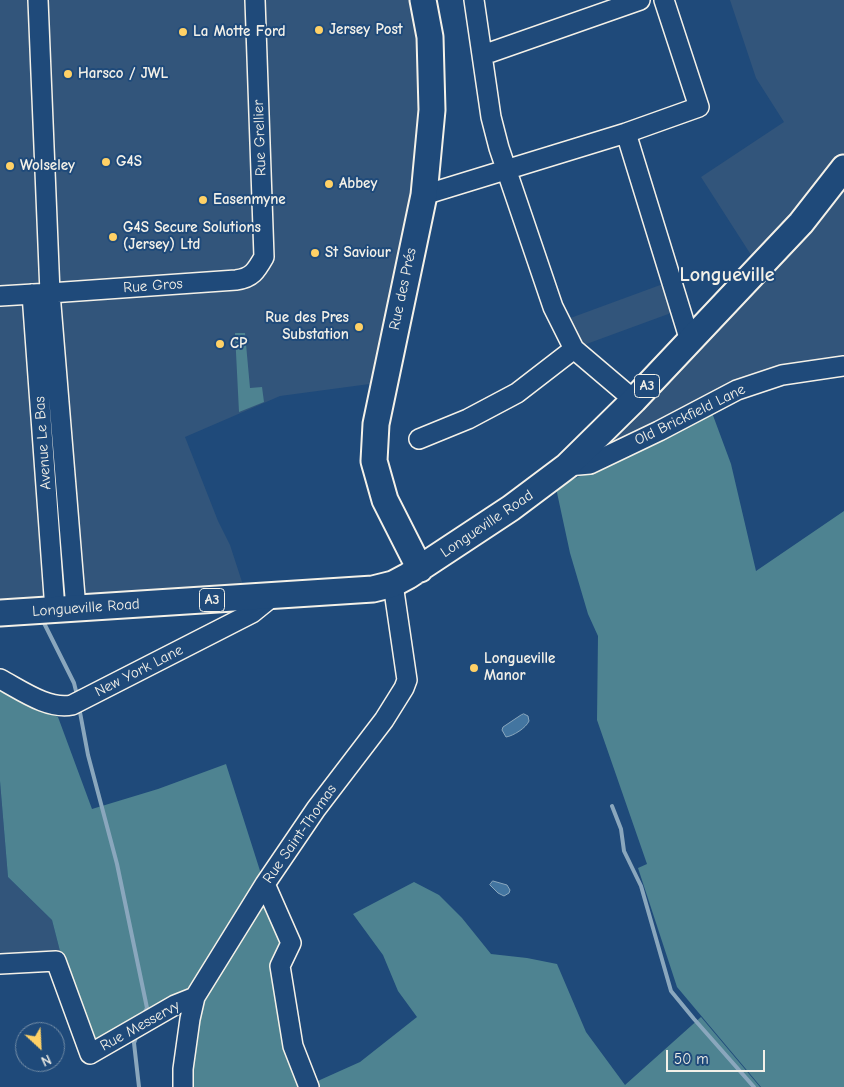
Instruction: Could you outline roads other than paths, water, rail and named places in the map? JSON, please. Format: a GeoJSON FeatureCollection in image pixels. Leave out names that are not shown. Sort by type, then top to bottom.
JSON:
{"type":"FeatureCollection","features":[{"type":"Feature","properties":{"kind":"main road","name":"Rue des Prés"},"geometry":{"type":"LineString","coordinates":[[420,569],[386,500],[374,460],[376,424],[424,196],[432,110],[430,37],[423,0]]}},
{"type":"Feature","properties":{"kind":"main road","name":"Longueville Road"},"geometry":{"type":"LineString","coordinates":[[0,613],[373,589],[393,584],[420,569],[511,508],[568,466],[634,400],[801,223],[844,168]]}},
{"type":"Feature","properties":{"kind":"street","name":"Avenue Le Bas"},"geometry":{"type":"LineString","coordinates":[[38,0],[41,293],[66,609]]}},
{"type":"Feature","properties":{"kind":"street","name":"Rue Grellier"},"geometry":{"type":"LineString","coordinates":[[255,0],[264,257],[255,273]]}},
{"type":"Feature","properties":{"kind":"street"},"geometry":{"type":"LineString","coordinates":[[474,0],[491,117],[507,171],[553,307],[574,349],[634,400]]}},
{"type":"Feature","properties":{"kind":"street"},"geometry":{"type":"LineString","coordinates":[[483,55],[640,0]]}},
{"type":"Feature","properties":{"kind":"street"},"geometry":{"type":"LineString","coordinates":[[424,196],[626,133],[699,107],[664,0]]}},
{"type":"Feature","properties":{"kind":"street"},"geometry":{"type":"LineString","coordinates":[[626,133],[690,341]]}},
{"type":"Feature","properties":{"kind":"street","name":"Rue Gros"},"geometry":{"type":"LineString","coordinates":[[0,296],[236,280],[247,279],[255,273]]}},
{"type":"Feature","properties":{"kind":"street"},"geometry":{"type":"LineString","coordinates":[[419,439],[468,419],[517,393],[574,349]]}},
{"type":"Feature","properties":{"kind":"street","name":"Old Brickfield Lane"},"geometry":{"type":"LineString","coordinates":[[568,466],[590,464],[659,431],[737,390],[782,375],[844,366]]}},
{"type":"Feature","properties":{"kind":"street","name":"Rue Saint-Thomas"},"geometry":{"type":"LineString","coordinates":[[184,1087],[183,1069],[195,997],[264,884],[315,810],[384,720],[404,688],[407,680],[393,584]]}},
{"type":"Feature","properties":{"kind":"street","name":"New York Lane"},"geometry":{"type":"LineString","coordinates":[[0,679],[45,701],[62,707],[72,705],[252,613],[273,596]]}},
{"type":"Feature","properties":{"kind":"street"},"geometry":{"type":"LineString","coordinates":[[264,884],[291,943],[280,966],[293,1046],[309,1087]]}},
{"type":"Feature","properties":{"kind":"street","name":"Rue Messervy"},"geometry":{"type":"LineString","coordinates":[[0,964],[56,961],[90,1054],[175,1005],[195,997]]}},
{"type":"Feature","properties":{"kind":"waterway"},"geometry":{"type":"LineString","coordinates":[[44,623],[74,683],[77,695]]}},
{"type":"Feature","properties":{"kind":"waterway"},"geometry":{"type":"LineString","coordinates":[[79,707],[88,755],[117,864],[147,1008],[144,1014]]}},
{"type":"Feature","properties":{"kind":"waterway"},"geometry":{"type":"LineString","coordinates":[[612,806],[621,829],[624,851],[641,886],[671,991],[754,1087]]}},
{"type":"Feature","properties":{"kind":"waterway"},"geometry":{"type":"LineString","coordinates":[[137,1035],[134,1043],[139,1087]]}},
{"type":"Feature","properties":{"kind":"place","name":"Jersey Post"},"geometry":{"type":"Point","coordinates":[319,30]}},
{"type":"Feature","properties":{"kind":"place","name":"La Motte Ford"},"geometry":{"type":"Point","coordinates":[183,32]}},
{"type":"Feature","properties":{"kind":"place","name":"Harsco / JWL"},"geometry":{"type":"Point","coordinates":[68,74]}},
{"type":"Feature","properties":{"kind":"place","name":"G4S"},"geometry":{"type":"Point","coordinates":[106,162]}},
{"type":"Feature","properties":{"kind":"place","name":"Wolseley"},"geometry":{"type":"Point","coordinates":[10,166]}},
{"type":"Feature","properties":{"kind":"place","name":"Abbey"},"geometry":{"type":"Point","coordinates":[329,184]}},
{"type":"Feature","properties":{"kind":"place","name":"Easenmyne"},"geometry":{"type":"Point","coordinates":[203,200]}},
{"type":"Feature","properties":{"kind":"place","name":"G4S Secure Solutions (Jersey) Ltd"},"geometry":{"type":"Point","coordinates":[113,237]}},
{"type":"Feature","properties":{"kind":"place","name":"St Saviour"},"geometry":{"type":"Point","coordinates":[315,253]}},
{"type":"Feature","properties":{"kind":"place","name":"Rue des Pres Substation"},"geometry":{"type":"Point","coordinates":[359,327]}},
{"type":"Feature","properties":{"kind":"place","name":"CP"},"geometry":{"type":"Point","coordinates":[220,344]}},
{"type":"Feature","properties":{"kind":"place","name":"Longueville Manor"},"geometry":{"type":"Point","coordinates":[474,668]}},
{"type":"Feature","properties":{"kind":"district","name":"Longueville"},"geometry":{"type":"Point","coordinates":[727,275]}}]}
